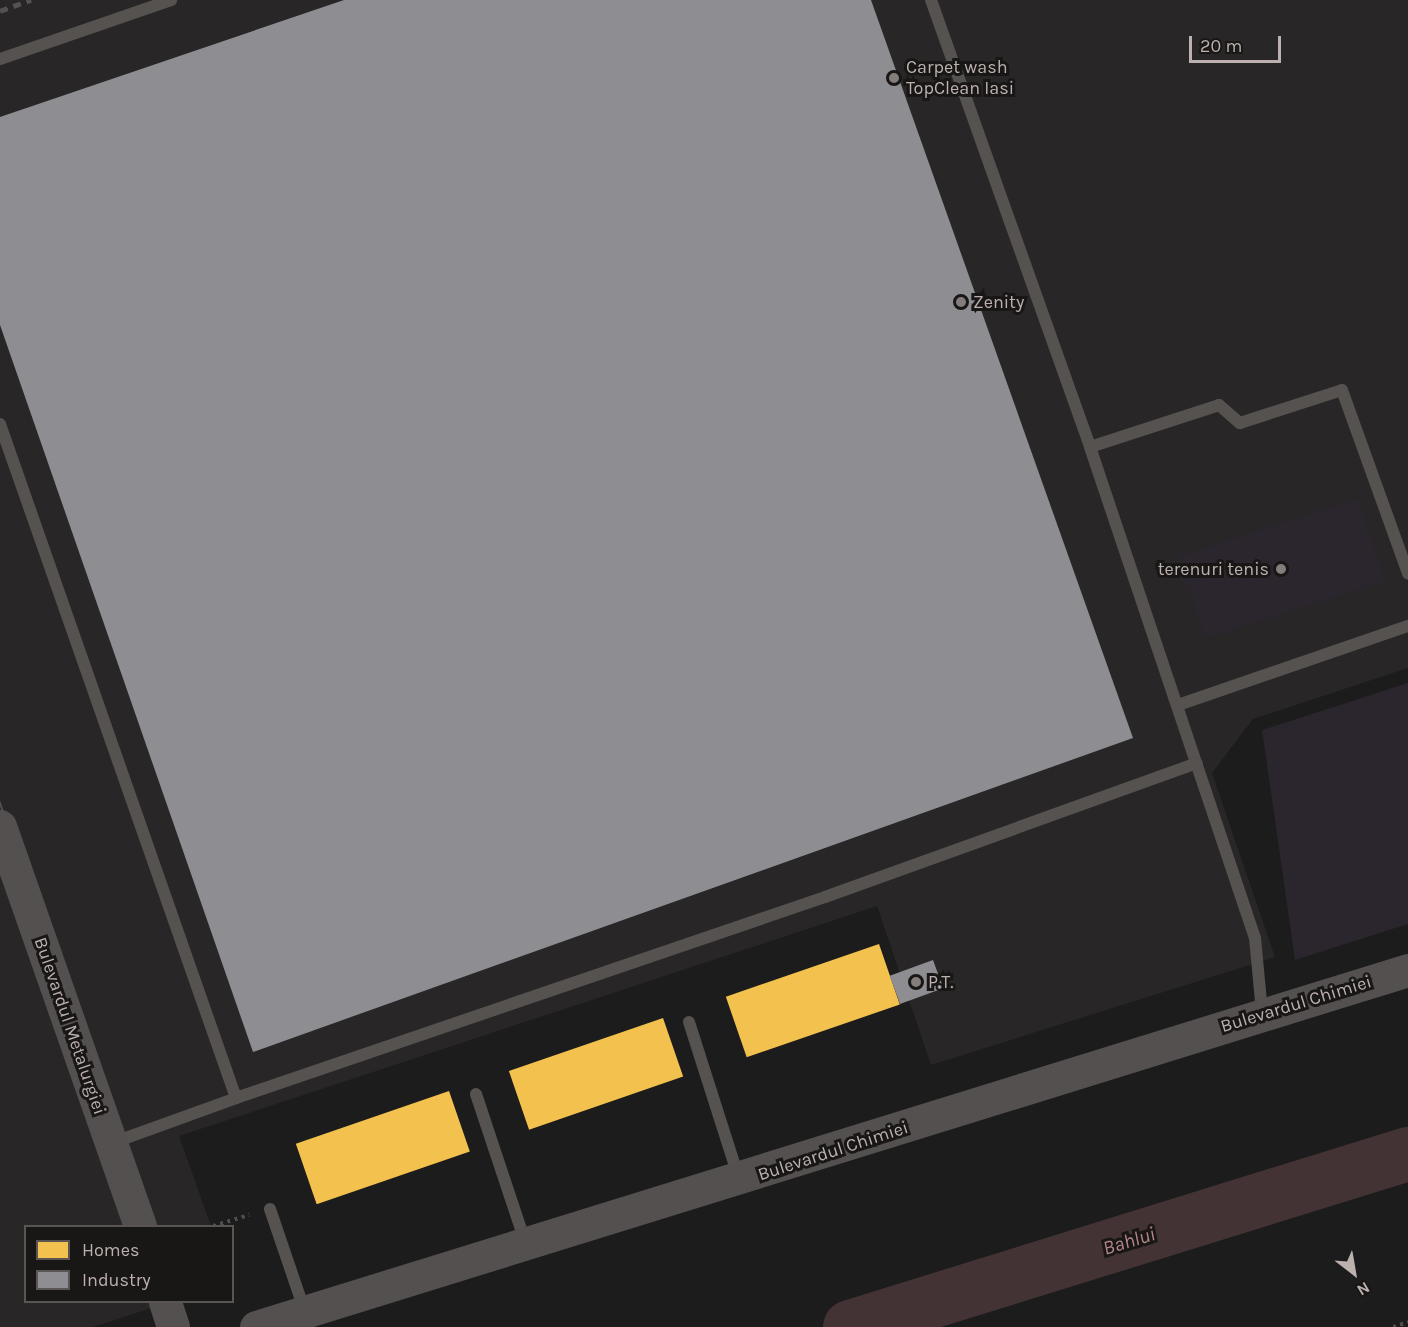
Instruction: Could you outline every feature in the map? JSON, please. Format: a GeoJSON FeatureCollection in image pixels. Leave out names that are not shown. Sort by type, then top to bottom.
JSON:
{"type":"FeatureCollection","features":[{"type":"Feature","properties":{"kind":"main road","name":"Bulevardul Metalurgiei"},"geometry":{"type":"LineString","coordinates":[[1,831],[139,1225]]}},
{"type":"Feature","properties":{"kind":"main road","name":"Bulevardul Chimiei"},"geometry":{"type":"LineString","coordinates":[[256,1327],[739,1180],[1408,970]]}},
{"type":"Feature","properties":{"kind":"main road"},"geometry":{"type":"LineString","coordinates":[[165,1303],[173,1327]]}},
{"type":"Feature","properties":{"kind":"lane"},"geometry":{"type":"LineString","coordinates":[[0,59],[171,0]]}},
{"type":"Feature","properties":{"kind":"lane"},"geometry":{"type":"LineString","coordinates":[[932,0],[1090,447],[1255,938],[1263,1014]]}},
{"type":"Feature","properties":{"kind":"lane"},"geometry":{"type":"LineString","coordinates":[[1090,447],[1219,405],[1240,423],[1342,390],[1408,573]]}},
{"type":"Feature","properties":{"kind":"lane"},"geometry":{"type":"LineString","coordinates":[[0,424],[236,1098]]}},
{"type":"Feature","properties":{"kind":"lane"},"geometry":{"type":"LineString","coordinates":[[1178,705],[1408,626]]}},
{"type":"Feature","properties":{"kind":"lane"},"geometry":{"type":"LineString","coordinates":[[111,1143],[236,1098],[825,897],[1197,764]]}},
{"type":"Feature","properties":{"kind":"lane"},"geometry":{"type":"LineString","coordinates":[[689,1022],[739,1180]]}},
{"type":"Feature","properties":{"kind":"lane"},"geometry":{"type":"LineString","coordinates":[[476,1094],[526,1245]]}},
{"type":"Feature","properties":{"kind":"lane"},"geometry":{"type":"LineString","coordinates":[[270,1209],[305,1311]]}},
{"type":"Feature","properties":{"kind":"path"},"geometry":{"type":"LineString","coordinates":[[219,1225],[270,1209]]}},
{"type":"Feature","properties":{"kind":"path"},"geometry":{"type":"LineString","coordinates":[[1393,1327],[1408,1322]]}},
{"type":"Feature","properties":{"kind":"shaded area"},"geometry":{"type":"Polygon","coordinates":[[[0,0],[1408,0],[1408,668],[1253,719],[1212,773],[1275,957],[931,1065],[877,906],[179,1136],[211,1225],[24,1225],[24,1303],[167,1303],[93,1327],[0,1327],[0,0]]]}},
{"type":"Feature","properties":{"kind":"shaded area","name":"terenuri tenis"},"geometry":{"type":"Polygon","coordinates":[[[1358,498],[1385,581],[1205,639],[1178,556],[1358,498]]]}},
{"type":"Feature","properties":{"kind":"shaded area"},"geometry":{"type":"Polygon","coordinates":[[[1408,683],[1408,924],[1295,960],[1262,730],[1408,683]]]}},
{"type":"Feature","properties":{"kind":"building: Homes"},"geometry":{"type":"Polygon","coordinates":[[[879,944],[900,1005],[747,1057],[726,997],[879,944]]]}},
{"type":"Feature","properties":{"kind":"building: Homes"},"geometry":{"type":"Polygon","coordinates":[[[663,1018],[683,1077],[529,1130],[509,1071],[663,1018]]]}},
{"type":"Feature","properties":{"kind":"building: Homes"},"geometry":{"type":"Polygon","coordinates":[[[449,1091],[470,1152],[317,1204],[296,1144],[449,1091]]]}},
{"type":"Feature","properties":{"kind":"building: Industry"},"geometry":{"type":"Polygon","coordinates":[[[344,0],[871,0],[1133,738],[253,1052],[0,325],[0,117],[344,0]]]}},
{"type":"Feature","properties":{"kind":"building: Industry","name":"P.T."},"geometry":{"type":"Polygon","coordinates":[[[933,960],[943,988],[900,1004],[890,976],[933,960]]]}},
{"type":"Feature","properties":{"kind":"waterway","name":"Bahlui"},"geometry":{"type":"LineString","coordinates":[[850,1327],[1408,1154]]}},
{"type":"Feature","properties":{"kind":"tram line"},"geometry":{"type":"LineString","coordinates":[[0,802],[148,1225]]}},
{"type":"Feature","properties":{"kind":"tram line"},"geometry":{"type":"LineString","coordinates":[[0,852],[132,1225]]}},
{"type":"Feature","properties":{"kind":"tram line"},"geometry":{"type":"LineString","coordinates":[[157,1303],[165,1327]]}},
{"type":"Feature","properties":{"kind":"tram line"},"geometry":{"type":"LineString","coordinates":[[174,1303],[183,1327]]}},
{"type":"Feature","properties":{"kind":"railway"},"geometry":{"type":"LineString","coordinates":[[0,11],[31,0]]}},
{"type":"Feature","properties":{"kind":"place","name":"Carpet wash TopClean Iasi"},"geometry":{"type":"Point","coordinates":[894,78]}},
{"type":"Feature","properties":{"kind":"place","name":"Zenity"},"geometry":{"type":"Point","coordinates":[961,302]}},
{"type":"Feature","properties":{"kind":"place","name":"terenuri tenis"},"geometry":{"type":"Point","coordinates":[1281,569]}},
{"type":"Feature","properties":{"kind":"place","name":"P.T."},"geometry":{"type":"Point","coordinates":[916,982]}}]}
